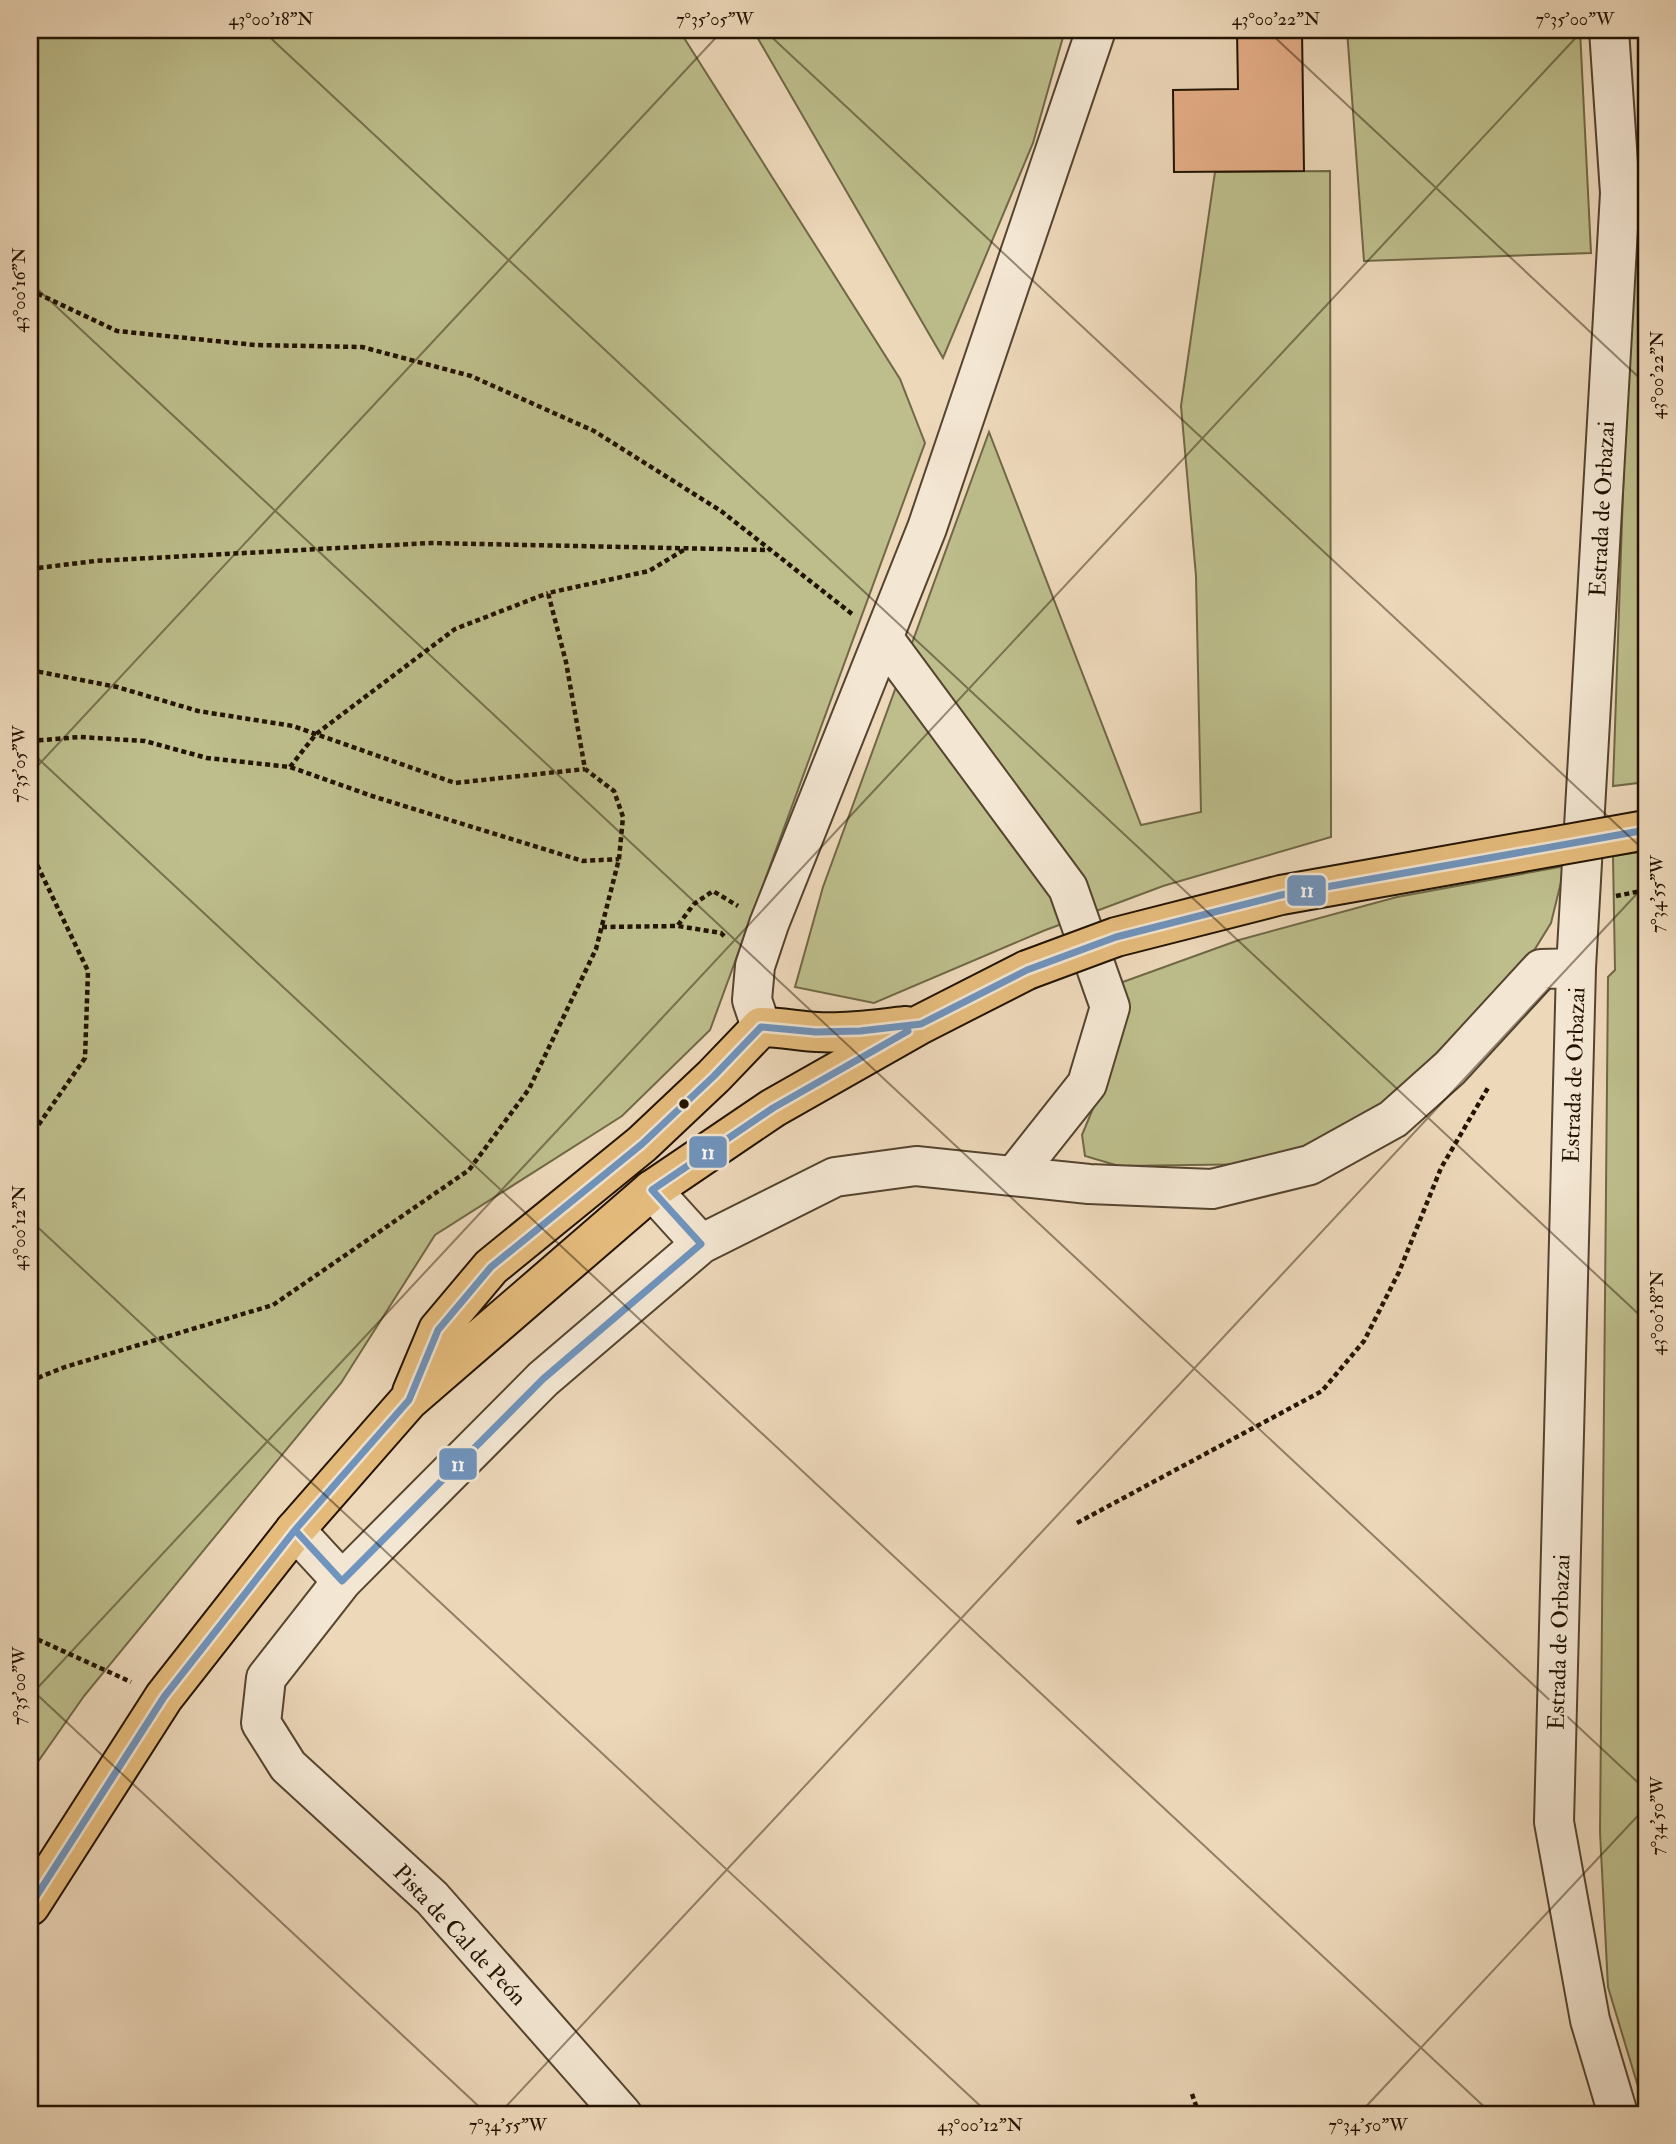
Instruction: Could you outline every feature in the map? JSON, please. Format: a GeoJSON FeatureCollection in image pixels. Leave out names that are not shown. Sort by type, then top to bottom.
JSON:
{"type":"FeatureCollection","features":[{"type":"Feature","properties":{"kind":"highway"},"geometry":{"type":"LineString","coordinates":[[30,1906],[164,1696],[295,1530],[409,1400],[652,1191],[773,1108],[922,1024],[1027,971],[1116,937],[1281,895],[1646,830]]}},
{"type":"Feature","properties":{"kind":"highway"},"geometry":{"type":"LineString","coordinates":[[409,1400],[438,1330],[491,1267],[642,1144],[761,1027],[816,1032],[860,1031],[922,1024]]}},
{"type":"Feature","properties":{"kind":"street"},"geometry":{"type":"LineString","coordinates":[[761,1027],[752,1000],[755,965],[927,528],[1096,30]]}},
{"type":"Feature","properties":{"kind":"street","name":"Estrada de Orbazai"},"geometry":{"type":"LineString","coordinates":[[1609,30],[1620,193],[1576,968],[1554,1822],[1590,2020],[1619,2114]]}},
{"type":"Feature","properties":{"kind":"street"},"geometry":{"type":"LineString","coordinates":[[884,639],[1068,888],[1110,1007],[1087,1084],[1014,1176]]}},
{"type":"Feature","properties":{"kind":"street","name":"Pista de Cal de Peón"},"geometry":{"type":"LineString","coordinates":[[622,2114],[432,1898],[288,1766],[261,1723],[266,1678],[342,1581],[543,1379],[701,1244],[835,1177],[916,1166],[1089,1184],[1212,1189],[1310,1165],[1393,1119],[1450,1068],[1541,969],[1576,968]]}},
{"type":"Feature","properties":{"kind":"street"},"geometry":{"type":"LineString","coordinates":[[652,1191],[701,1244]]}},
{"type":"Feature","properties":{"kind":"street"},"geometry":{"type":"LineString","coordinates":[[295,1530],[342,1581]]}},
{"type":"Feature","properties":{"kind":"path"},"geometry":{"type":"LineString","coordinates":[[30,290],[117,331],[255,345],[362,347],[471,376],[594,431],[721,511],[884,639]]}},
{"type":"Feature","properties":{"kind":"path"},"geometry":{"type":"LineString","coordinates":[[30,569],[95,561],[431,543],[769,550]]}},
{"type":"Feature","properties":{"kind":"path"},"geometry":{"type":"LineString","coordinates":[[290,767],[316,734],[455,628],[548,593],[649,571],[687,548]]}},
{"type":"Feature","properties":{"kind":"path"},"geometry":{"type":"LineString","coordinates":[[30,1381],[65,1367],[273,1305],[469,1170],[529,1089],[596,949],[619,859],[623,817],[614,791],[585,769],[566,662],[548,593]]}},
{"type":"Feature","properties":{"kind":"path"},"geometry":{"type":"LineString","coordinates":[[30,670],[117,687],[198,710],[293,726],[455,783],[585,769]]}},
{"type":"Feature","properties":{"kind":"path"},"geometry":{"type":"LineString","coordinates":[[30,741],[80,737],[145,741],[207,758],[290,767],[372,796],[583,861],[619,859]]}},
{"type":"Feature","properties":{"kind":"path"},"geometry":{"type":"LineString","coordinates":[[30,850],[88,971],[85,1058],[37,1127],[30,1131]]}},
{"type":"Feature","properties":{"kind":"path"},"geometry":{"type":"LineString","coordinates":[[678,926],[694,904],[713,891],[769,924]]}},
{"type":"Feature","properties":{"kind":"path"},"geometry":{"type":"LineString","coordinates":[[602,927],[678,926],[721,933],[755,965]]}},
{"type":"Feature","properties":{"kind":"path"},"geometry":{"type":"LineString","coordinates":[[1077,1523],[1322,1391],[1364,1341],[1399,1272],[1441,1168],[1492,1080]]}},
{"type":"Feature","properties":{"kind":"path"},"geometry":{"type":"LineString","coordinates":[[30,1636],[164,1696]]}},
{"type":"Feature","properties":{"kind":"path"},"geometry":{"type":"LineString","coordinates":[[1192,2094],[1199,2114]]}},
{"type":"Feature","properties":{"kind":"green space"},"geometry":{"type":"Polygon","coordinates":[[[30,30],[679,30],[900,379],[925,443],[710,1030],[622,1116],[435,1235],[341,1383],[84,1696],[30,1773],[30,30]]]}},
{"type":"Feature","properties":{"kind":"green space"},"geometry":{"type":"Polygon","coordinates":[[[753,30],[1065,30],[1033,143],[943,358],[753,30]]]}},
{"type":"Feature","properties":{"kind":"green space"},"geometry":{"type":"Polygon","coordinates":[[[1347,30],[1580,30],[1591,253],[1364,261],[1347,30]]]}},
{"type":"Feature","properties":{"kind":"green space"},"geometry":{"type":"Polygon","coordinates":[[[1330,171],[1331,837],[1163,886],[1043,931],[874,1003],[795,987],[823,887],[989,432],[1141,825],[1201,812],[1196,576],[1181,406],[1215,172],[1330,171]]]}},
{"type":"Feature","properties":{"kind":"green space"},"geometry":{"type":"Polygon","coordinates":[[[1632,227],[1646,227],[1646,782],[1613,786],[1632,227]]]}},
{"type":"Feature","properties":{"kind":"green space"},"geometry":{"type":"Polygon","coordinates":[[[1646,851],[1646,2113],[1608,1987],[1600,1832],[1608,977],[1615,970],[1613,856],[1646,851]]]}},
{"type":"Feature","properties":{"kind":"green space"},"geometry":{"type":"Polygon","coordinates":[[[1565,866],[1551,923],[1522,970],[1372,1116],[1263,1164],[1119,1166],[1085,1156],[1082,1135],[1113,1060],[1120,983],[1239,940],[1397,897],[1565,866]]]}},
{"type":"Feature","properties":{"kind":"building"},"geometry":{"type":"Polygon","coordinates":[[[1237,30],[1302,30],[1304,171],[1174,172],[1173,90],[1238,89],[1237,30]]]}},
{"type":"Feature","properties":{"kind":"transit line","name":"11"},"geometry":{"type":"LineString","coordinates":[[30,1906],[164,1697],[295,1530],[409,1400],[438,1330],[491,1267],[642,1144],[761,1027],[816,1032],[860,1031],[921,1024],[1027,970],[1116,937],[1281,895],[1646,830]]}},
{"type":"Feature","properties":{"kind":"transit line","name":"11"},"geometry":{"type":"LineString","coordinates":[[295,1530],[342,1581],[543,1379],[701,1244],[652,1190],[773,1108],[908,1031]]}}]}
